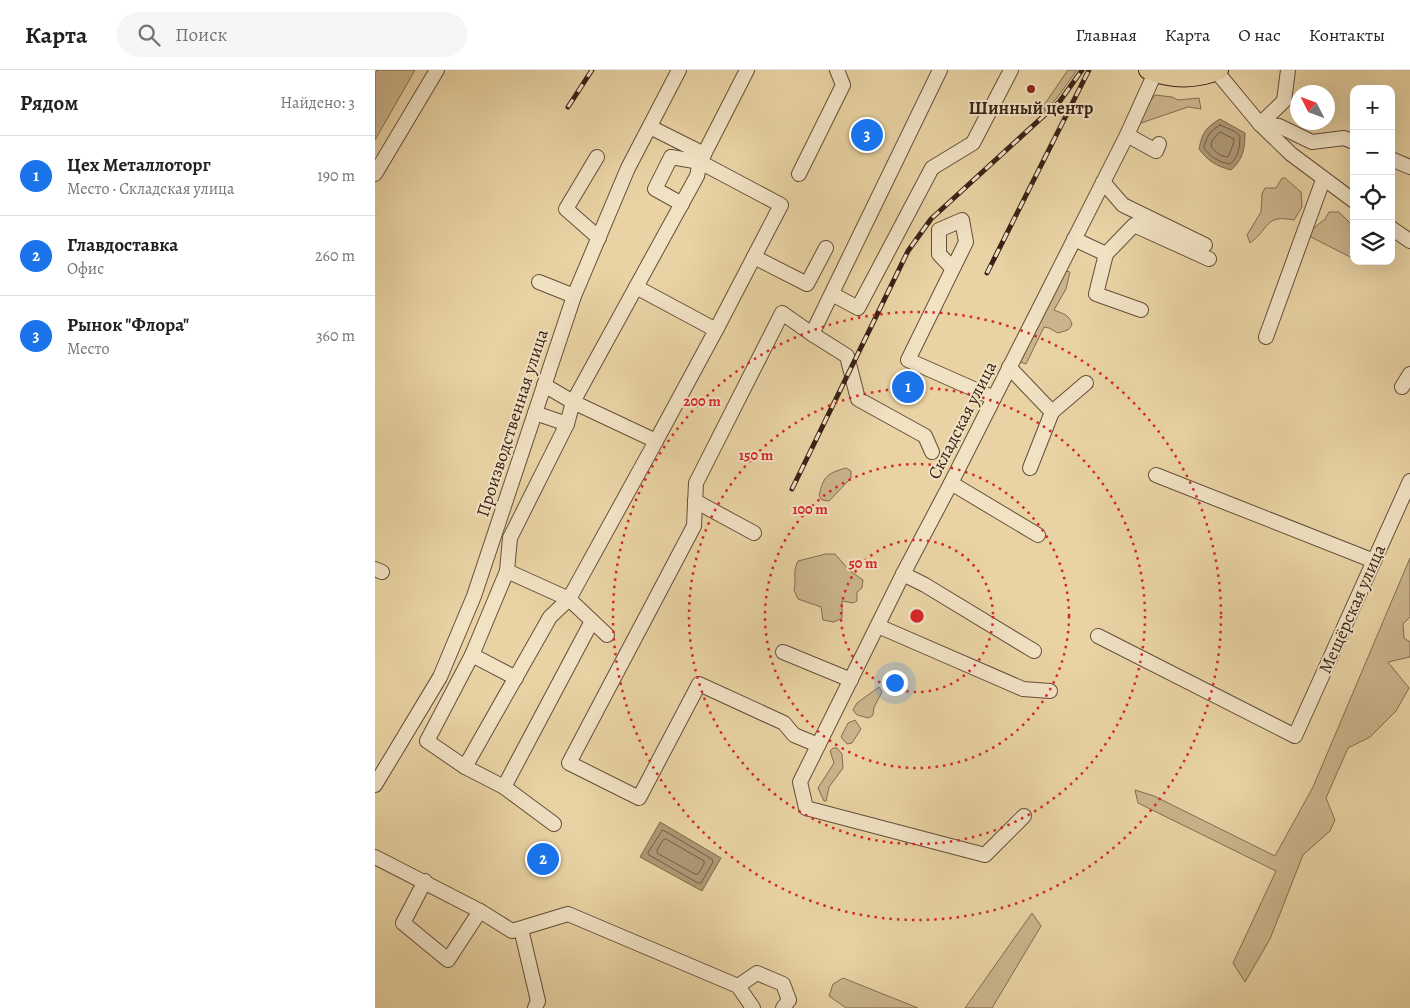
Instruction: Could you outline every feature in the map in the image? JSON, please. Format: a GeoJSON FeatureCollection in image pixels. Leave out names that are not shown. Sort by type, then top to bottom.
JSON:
{"type":"FeatureCollection","features":[{"type":"Feature","properties":{"kind":"main road"},"geometry":{"type":"LineString","coordinates":[[1152,71],[1190,78],[1203,77],[1218,71]]}},
{"type":"Feature","properties":{"kind":"street"},"geometry":{"type":"LineString","coordinates":[[375,174],[437,70]]}},
{"type":"Feature","properties":{"kind":"street","name":"Производственная улица"},"geometry":{"type":"LineString","coordinates":[[375,785],[444,668],[474,596],[574,296],[629,168],[679,70]]}},
{"type":"Feature","properties":{"kind":"street"},"geometry":{"type":"LineString","coordinates":[[554,824],[505,787],[465,767],[427,741],[472,654],[507,571],[510,538],[567,424],[573,402],[697,176],[702,158],[747,70]]}},
{"type":"Feature","properties":{"kind":"street"},"geometry":{"type":"LineString","coordinates":[[799,174],[843,85],[837,70]]}},
{"type":"Feature","properties":{"kind":"street"},"geometry":{"type":"LineString","coordinates":[[813,334],[940,70]]}},
{"type":"Feature","properties":{"kind":"street"},"geometry":{"type":"LineString","coordinates":[[831,294],[859,308],[932,168],[973,143],[1011,70]]}},
{"type":"Feature","properties":{"kind":"street"},"geometry":{"type":"LineString","coordinates":[[1260,124],[1283,101],[1288,70]]}},
{"type":"Feature","properties":{"kind":"street","name":"Складская улица"},"geometry":{"type":"LineString","coordinates":[[1024,816],[985,855],[805,808],[800,782],[879,626],[903,574],[1127,136],[1152,71]]}},
{"type":"Feature","properties":{"kind":"street"},"geometry":{"type":"LineString","coordinates":[[1218,71],[1260,124],[1291,154],[1323,180],[1350,198]]}},
{"type":"Feature","properties":{"kind":"street"},"geometry":{"type":"LineString","coordinates":[[1260,124],[1279,126],[1312,142],[1345,138],[1350,140]]}},
{"type":"Feature","properties":{"kind":"street"},"geometry":{"type":"LineString","coordinates":[[465,767],[550,618],[569,599],[716,330],[781,205],[650,127]]}},
{"type":"Feature","properties":{"kind":"street"},"geometry":{"type":"LineString","coordinates":[[1127,136],[1156,150],[1159,144]]}},
{"type":"Feature","properties":{"kind":"street"},"geometry":{"type":"LineString","coordinates":[[597,157],[566,209],[599,238]]}},
{"type":"Feature","properties":{"kind":"street"},"geometry":{"type":"LineString","coordinates":[[682,204],[655,188],[671,157],[702,158]]}},
{"type":"Feature","properties":{"kind":"street"},"geometry":{"type":"LineString","coordinates":[[1395,161],[1410,167]]}},
{"type":"Feature","properties":{"kind":"street"},"geometry":{"type":"LineString","coordinates":[[1266,337],[1323,180]]}},
{"type":"Feature","properties":{"kind":"street"},"geometry":{"type":"LineString","coordinates":[[1103,182],[1123,205],[1205,245]]}},
{"type":"Feature","properties":{"kind":"street"},"geometry":{"type":"LineString","coordinates":[[1141,310],[1096,294],[1106,254],[1135,225],[1209,259]]}},
{"type":"Feature","properties":{"kind":"street"},"geometry":{"type":"LineString","coordinates":[[1395,231],[1410,241]]}},
{"type":"Feature","properties":{"kind":"street"},"geometry":{"type":"LineString","coordinates":[[1074,239],[1106,254]]}},
{"type":"Feature","properties":{"kind":"street"},"geometry":{"type":"LineString","coordinates":[[754,257],[807,284],[825,248]]}},
{"type":"Feature","properties":{"kind":"street"},"geometry":{"type":"LineString","coordinates":[[952,268],[908,360],[994,398]]}},
{"type":"Feature","properties":{"kind":"street"},"geometry":{"type":"LineString","coordinates":[[539,282],[574,296]]}},
{"type":"Feature","properties":{"kind":"street"},"geometry":{"type":"LineString","coordinates":[[636,287],[716,330]]}},
{"type":"Feature","properties":{"kind":"street"},"geometry":{"type":"LineString","coordinates":[[818,745],[794,735],[784,723],[699,684],[639,798],[569,763],[694,526],[696,483],[781,313],[847,356],[858,399],[925,436],[932,452]]}},
{"type":"Feature","properties":{"kind":"street"},"geometry":{"type":"LineString","coordinates":[[1009,367],[1053,412]]}},
{"type":"Feature","properties":{"kind":"street"},"geometry":{"type":"LineString","coordinates":[[1402,387],[1410,374]]}},
{"type":"Feature","properties":{"kind":"street"},"geometry":{"type":"LineString","coordinates":[[1030,468],[1053,412],[1086,383]]}},
{"type":"Feature","properties":{"kind":"street"},"geometry":{"type":"LineString","coordinates":[[544,385],[573,402],[656,441]]}},
{"type":"Feature","properties":{"kind":"street"},"geometry":{"type":"LineString","coordinates":[[535,413],[567,424]]}},
{"type":"Feature","properties":{"kind":"street"},"geometry":{"type":"LineString","coordinates":[[1157,475],[1374,561]]}},
{"type":"Feature","properties":{"kind":"street","name":"Мещёрская улица"},"geometry":{"type":"LineString","coordinates":[[1098,636],[1295,736],[1410,481]]}},
{"type":"Feature","properties":{"kind":"street"},"geometry":{"type":"LineString","coordinates":[[951,483],[1038,536]]}},
{"type":"Feature","properties":{"kind":"street"},"geometry":{"type":"LineString","coordinates":[[695,501],[754,533]]}},
{"type":"Feature","properties":{"kind":"street"},"geometry":{"type":"LineString","coordinates":[[507,571],[569,599],[607,635]]}},
{"type":"Feature","properties":{"kind":"street"},"geometry":{"type":"LineString","coordinates":[[903,574],[925,585],[1034,651]]}},
{"type":"Feature","properties":{"kind":"street"},"geometry":{"type":"LineString","coordinates":[[505,787],[592,621]]}},
{"type":"Feature","properties":{"kind":"street"},"geometry":{"type":"LineString","coordinates":[[879,626],[1023,689],[1049,691]]}},
{"type":"Feature","properties":{"kind":"street"},"geometry":{"type":"LineString","coordinates":[[783,652],[851,680]]}},
{"type":"Feature","properties":{"kind":"street"},"geometry":{"type":"LineString","coordinates":[[472,654],[516,678]]}},
{"type":"Feature","properties":{"kind":"street"},"geometry":{"type":"LineString","coordinates":[[375,857],[425,881],[512,931],[569,914],[738,986],[753,1008]]}},
{"type":"Feature","properties":{"kind":"street"},"geometry":{"type":"LineString","coordinates":[[425,881],[403,923],[448,960],[480,911]]}},
{"type":"Feature","properties":{"kind":"street"},"geometry":{"type":"LineString","coordinates":[[521,928],[538,1001],[535,1008]]}},
{"type":"Feature","properties":{"kind":"street"},"geometry":{"type":"LineString","coordinates":[[738,986],[757,973],[783,984],[789,1000],[783,1008]]}},
{"type":"Feature","properties":{"kind":"shaded area"},"geometry":{"type":"Polygon","coordinates":[[[377,70],[415,70],[375,140],[375,74],[377,70]]]}},
{"type":"Feature","properties":{"kind":"shaded area"},"geometry":{"type":"Polygon","coordinates":[[[1068,70],[1077,70],[1057,98],[1044,111],[1044,105],[1068,70]]]}},
{"type":"Feature","properties":{"kind":"shaded area"},"geometry":{"type":"Polygon","coordinates":[[[1155,95],[1172,97],[1178,100],[1199,98],[1201,109],[1188,107],[1141,123],[1142,112],[1155,95]]]}},
{"type":"Feature","properties":{"kind":"shaded area"},"geometry":{"type":"Polygon","coordinates":[[[1282,178],[1285,178],[1301,192],[1302,207],[1294,220],[1277,219],[1272,221],[1250,243],[1247,235],[1261,212],[1262,194],[1265,188],[1276,188],[1282,178]]]}},
{"type":"Feature","properties":{"kind":"shaded area"},"geometry":{"type":"Polygon","coordinates":[[[1329,212],[1339,212],[1350,223],[1350,257],[1311,237],[1309,232],[1325,219],[1329,212]]]}},
{"type":"Feature","properties":{"kind":"shaded area"},"geometry":{"type":"Polygon","coordinates":[[[1062,270],[1070,272],[1066,289],[1054,310],[1068,317],[1072,325],[1068,330],[1058,333],[1044,327],[1026,364],[1020,362],[1062,270]]]}},
{"type":"Feature","properties":{"kind":"shaded area"},"geometry":{"type":"Polygon","coordinates":[[[846,468],[851,471],[851,478],[829,501],[822,500],[819,496],[824,480],[830,474],[846,468]]]}},
{"type":"Feature","properties":{"kind":"shaded area"},"geometry":{"type":"Polygon","coordinates":[[[826,554],[835,554],[849,570],[863,580],[862,588],[857,592],[857,601],[853,603],[842,601],[842,618],[834,622],[823,620],[821,607],[798,599],[794,590],[795,569],[798,561],[826,554]]]}},
{"type":"Feature","properties":{"kind":"shaded area"},"geometry":{"type":"Polygon","coordinates":[[[1410,558],[1410,617],[1403,624],[1404,638],[1410,642],[1410,657],[1388,662],[1409,688],[1396,711],[1370,737],[1348,748],[1326,798],[1335,820],[1330,831],[1303,855],[1270,939],[1245,982],[1233,963],[1276,871],[1138,803],[1135,790],[1154,796],[1275,856],[1313,787],[1410,558]]]}},
{"type":"Feature","properties":{"kind":"shaded area"},"geometry":{"type":"Polygon","coordinates":[[[879,687],[882,692],[874,707],[873,715],[869,718],[857,715],[853,710],[857,703],[879,687]]]}},
{"type":"Feature","properties":{"kind":"shaded area"},"geometry":{"type":"Polygon","coordinates":[[[855,720],[861,729],[852,743],[847,744],[841,737],[848,723],[855,720]]]}},
{"type":"Feature","properties":{"kind":"shaded area"},"geometry":{"type":"Polygon","coordinates":[[[833,748],[837,748],[842,754],[843,768],[829,787],[826,801],[824,801],[818,788],[834,763],[830,751],[833,748]]]}},
{"type":"Feature","properties":{"kind":"shaded area"},"geometry":{"type":"Polygon","coordinates":[[[1032,913],[1041,926],[992,1008],[965,1008],[1032,913]]]}},
{"type":"Feature","properties":{"kind":"shaded area"},"geometry":{"type":"Polygon","coordinates":[[[843,978],[918,1008],[846,1008],[829,996],[833,984],[843,978]]]}},
{"type":"Feature","properties":{"kind":"water"},"geometry":{"type":"Polygon","coordinates":[[[1220,119],[1245,133],[1243,153],[1231,170],[1213,162],[1199,149],[1205,131],[1220,119]]]}},
{"type":"Feature","properties":{"kind":"water"},"geometry":{"type":"Polygon","coordinates":[[[660,822],[721,858],[702,891],[640,857],[660,822]]]}},
{"type":"Feature","properties":{"kind":"railway"},"geometry":{"type":"LineString","coordinates":[[568,107],[592,70]]}},
{"type":"Feature","properties":{"kind":"railway"},"geometry":{"type":"LineString","coordinates":[[792,489],[908,251],[931,219],[1060,101],[1082,70]]}},
{"type":"Feature","properties":{"kind":"railway"},"geometry":{"type":"LineString","coordinates":[[987,273],[1089,70]]}},
{"type":"Feature","properties":{"kind":"place","name":"Шинный центр"},"geometry":{"type":"Point","coordinates":[1031,89]}},
{"type":"Feature","properties":{"kind":"place","name":"Рынок \"Флора\""},"geometry":{"type":"Point","coordinates":[867,135]}},
{"type":"Feature","properties":{"kind":"place","name":"Цех Металлоторг"},"geometry":{"type":"Point","coordinates":[908,387]}},
{"type":"Feature","properties":{"kind":"place","name":"Главдоставка"},"geometry":{"type":"Point","coordinates":[543,859]}}]}
